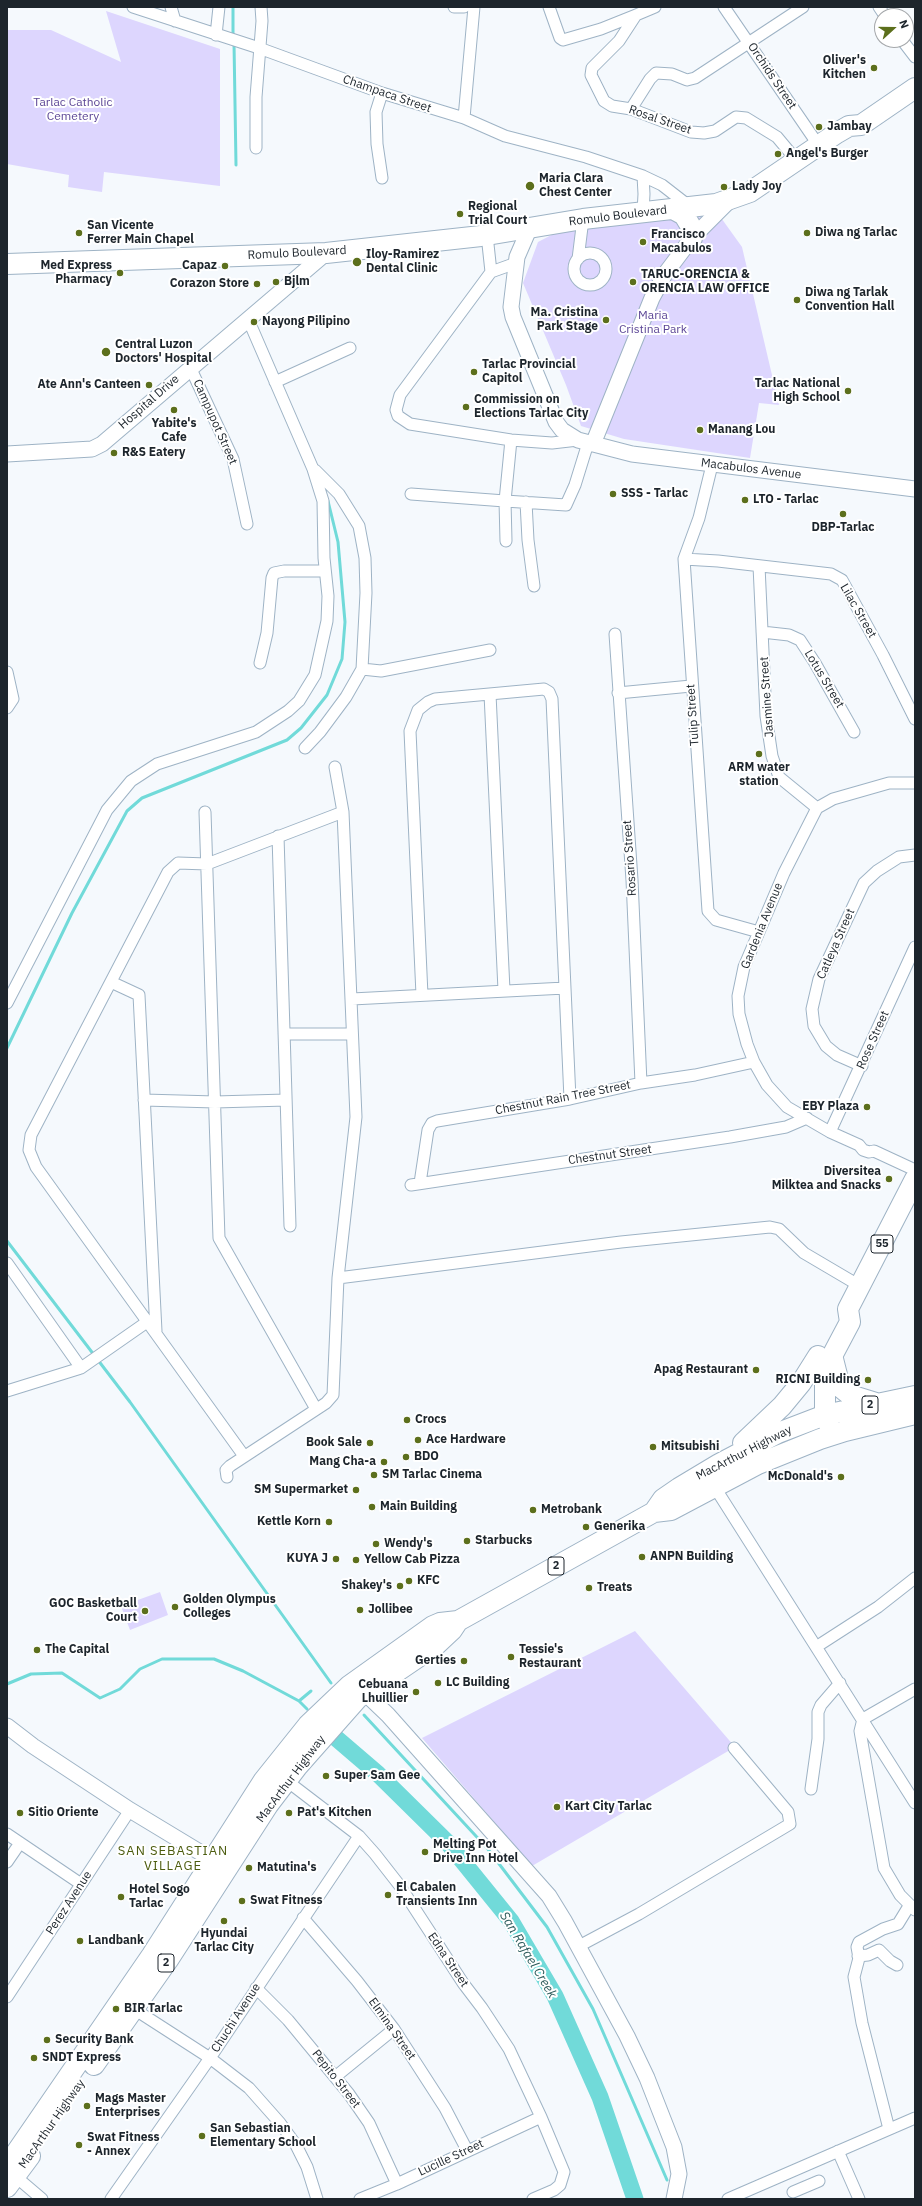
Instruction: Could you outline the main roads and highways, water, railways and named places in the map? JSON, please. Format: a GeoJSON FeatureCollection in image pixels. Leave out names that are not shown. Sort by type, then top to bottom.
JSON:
{"type":"FeatureCollection","features":[{"type":"Feature","properties":{"kind":"highway","name":"Romulo Boulevard"},"geometry":{"type":"LineString","coordinates":[[7,264],[326,253],[487,235],[583,219],[729,201],[750,192],[849,126],[855,116],[915,75]]}},
{"type":"Feature","properties":{"kind":"highway","name":"Romulo Boulevard"},"geometry":{"type":"LineString","coordinates":[[849,126],[861,125],[915,88]]}},
{"type":"Feature","properties":{"kind":"highway"},"geometry":{"type":"LineString","coordinates":[[682,208],[690,225],[692,238]]}},
{"type":"Feature","properties":{"kind":"highway","name":"55"},"geometry":{"type":"LineString","coordinates":[[826,1437],[819,1417],[811,1383],[825,1356],[838,1314],[848,1309],[915,1179]]}},
{"type":"Feature","properties":{"kind":"highway"},"geometry":{"type":"LineString","coordinates":[[719,1464],[782,1406],[825,1356],[840,1387],[850,1395],[878,1404]]}},
{"type":"Feature","properties":{"kind":"highway","name":"MacArthur Highway"},"geometry":{"type":"LineString","coordinates":[[654,1512],[663,1499],[719,1464],[778,1433],[819,1417],[915,1396]]}},
{"type":"Feature","properties":{"kind":"highway","name":"MacArthur Highway"},"geometry":{"type":"LineString","coordinates":[[10,2176],[134,2009],[220,1865],[268,1775],[308,1725],[331,1702],[364,1674],[433,1626],[440,1623],[458,1620],[654,1512],[671,1510],[758,1464],[826,1437],[915,1414]]}},
{"type":"Feature","properties":{"kind":"highway","name":"MacArthur Highway"},"geometry":{"type":"LineString","coordinates":[[10,2176],[152,1955],[220,1865],[287,1781],[338,1718],[365,1693],[436,1645],[452,1630],[458,1620]]}},
{"type":"Feature","properties":{"kind":"waterway"},"geometry":{"type":"LineString","coordinates":[[233,7],[233,37]]}},
{"type":"Feature","properties":{"kind":"waterway"},"geometry":{"type":"LineString","coordinates":[[234,43],[236,165]]}},
{"type":"Feature","properties":{"kind":"waterway"},"geometry":{"type":"LineString","coordinates":[[7,1048],[72,913],[127,811],[142,798],[287,740],[301,728],[327,695],[342,659],[345,622],[338,542],[328,501]]}},
{"type":"Feature","properties":{"kind":"waterway"},"geometry":{"type":"LineString","coordinates":[[7,1241],[130,1402],[331,1683]]}},
{"type":"Feature","properties":{"kind":"waterway"},"geometry":{"type":"LineString","coordinates":[[7,1684],[31,1674],[62,1673],[100,1698],[120,1689],[140,1669],[162,1659],[214,1659],[243,1671],[299,1701],[307,1709]]}},
{"type":"Feature","properties":{"kind":"waterway"},"geometry":{"type":"LineString","coordinates":[[299,1701],[311,1691]]}},
{"type":"Feature","properties":{"kind":"waterway"},"geometry":{"type":"LineString","coordinates":[[364,1715],[487,1848],[547,1927],[593,2009],[667,2180]]}},
{"type":"Feature","properties":{"kind":"waterway","name":"San Rafael Creek"},"geometry":{"type":"LineString","coordinates":[[336,1738],[378,1774],[447,1842],[511,1921],[555,1996],[600,2097],[635,2199]]}},
{"type":"Feature","properties":{"kind":"place","name":"Oliver's Kitchen"},"geometry":{"type":"Point","coordinates":[874,68]}},
{"type":"Feature","properties":{"kind":"place","name":"Jambay"},"geometry":{"type":"Point","coordinates":[819,127]}},
{"type":"Feature","properties":{"kind":"place","name":"Angel's Burger"},"geometry":{"type":"Point","coordinates":[778,154]}},
{"type":"Feature","properties":{"kind":"place","name":"Maria Clara Chest Center"},"geometry":{"type":"Point","coordinates":[530,186]}},
{"type":"Feature","properties":{"kind":"place","name":"Lady Joy"},"geometry":{"type":"Point","coordinates":[724,187]}},
{"type":"Feature","properties":{"kind":"place","name":"Regional Trial Court"},"geometry":{"type":"Point","coordinates":[460,214]}},
{"type":"Feature","properties":{"kind":"place","name":"San Vicente Ferrer Main Chapel"},"geometry":{"type":"Point","coordinates":[79,233]}},
{"type":"Feature","properties":{"kind":"place","name":"Diwa ng Tarlac"},"geometry":{"type":"Point","coordinates":[807,233]}},
{"type":"Feature","properties":{"kind":"place","name":"Francisco Macabulos"},"geometry":{"type":"Point","coordinates":[643,242]}},
{"type":"Feature","properties":{"kind":"place","name":"Iloy-Ramirez Dental Clinic"},"geometry":{"type":"Point","coordinates":[357,262]}},
{"type":"Feature","properties":{"kind":"place","name":"Capaz"},"geometry":{"type":"Point","coordinates":[225,266]}},
{"type":"Feature","properties":{"kind":"place","name":"Med Express Pharmacy"},"geometry":{"type":"Point","coordinates":[120,273]}},
{"type":"Feature","properties":{"kind":"place","name":"Bjlm"},"geometry":{"type":"Point","coordinates":[276,282]}},
{"type":"Feature","properties":{"kind":"place","name":"TARUC-ORENCIA & ORENCIA LAW OFFICE"},"geometry":{"type":"Point","coordinates":[633,282]}},
{"type":"Feature","properties":{"kind":"place","name":"Corazon Store"},"geometry":{"type":"Point","coordinates":[257,284]}},
{"type":"Feature","properties":{"kind":"place","name":"Diwa ng Tarlak Convention Hall"},"geometry":{"type":"Point","coordinates":[797,300]}},
{"type":"Feature","properties":{"kind":"place","name":"Ma. Cristina Park Stage"},"geometry":{"type":"Point","coordinates":[606,320]}},
{"type":"Feature","properties":{"kind":"place","name":"Nayong Pilipino"},"geometry":{"type":"Point","coordinates":[254,322]}},
{"type":"Feature","properties":{"kind":"place","name":"Central Luzon Doctors' Hospital"},"geometry":{"type":"Point","coordinates":[106,352]}},
{"type":"Feature","properties":{"kind":"place","name":"Tarlac Provincial Capitol"},"geometry":{"type":"Point","coordinates":[474,372]}},
{"type":"Feature","properties":{"kind":"place","name":"Ate Ann's Canteen"},"geometry":{"type":"Point","coordinates":[149,385]}},
{"type":"Feature","properties":{"kind":"place","name":"Tarlac National High School"},"geometry":{"type":"Point","coordinates":[848,391]}},
{"type":"Feature","properties":{"kind":"place","name":"Commission on Elections Tarlac City"},"geometry":{"type":"Point","coordinates":[466,407]}},
{"type":"Feature","properties":{"kind":"place","name":"Yabite's Cafe"},"geometry":{"type":"Point","coordinates":[174,410]}},
{"type":"Feature","properties":{"kind":"place","name":"Manang Lou"},"geometry":{"type":"Point","coordinates":[700,430]}},
{"type":"Feature","properties":{"kind":"place","name":"R&S Eatery"},"geometry":{"type":"Point","coordinates":[114,453]}},
{"type":"Feature","properties":{"kind":"place","name":"SSS - Tarlac"},"geometry":{"type":"Point","coordinates":[613,494]}},
{"type":"Feature","properties":{"kind":"place","name":"LTO - Tarlac"},"geometry":{"type":"Point","coordinates":[745,500]}},
{"type":"Feature","properties":{"kind":"place","name":"DBP-Tarlac"},"geometry":{"type":"Point","coordinates":[843,514]}},
{"type":"Feature","properties":{"kind":"place","name":"ARM water station"},"geometry":{"type":"Point","coordinates":[759,754]}},
{"type":"Feature","properties":{"kind":"place","name":"EBY Plaza"},"geometry":{"type":"Point","coordinates":[867,1107]}},
{"type":"Feature","properties":{"kind":"place","name":"Diversitea Milktea and Snacks"},"geometry":{"type":"Point","coordinates":[889,1179]}},
{"type":"Feature","properties":{"kind":"place","name":"Apag Restaurant"},"geometry":{"type":"Point","coordinates":[756,1370]}},
{"type":"Feature","properties":{"kind":"place","name":"RICNI Building"},"geometry":{"type":"Point","coordinates":[868,1380]}},
{"type":"Feature","properties":{"kind":"place","name":"Crocs"},"geometry":{"type":"Point","coordinates":[407,1420]}},
{"type":"Feature","properties":{"kind":"place","name":"Ace Hardware"},"geometry":{"type":"Point","coordinates":[418,1440]}},
{"type":"Feature","properties":{"kind":"place","name":"Book Sale"},"geometry":{"type":"Point","coordinates":[370,1443]}},
{"type":"Feature","properties":{"kind":"place","name":"Mitsubishi"},"geometry":{"type":"Point","coordinates":[653,1447]}},
{"type":"Feature","properties":{"kind":"place","name":"BDO"},"geometry":{"type":"Point","coordinates":[406,1457]}},
{"type":"Feature","properties":{"kind":"place","name":"Mang Cha-a"},"geometry":{"type":"Point","coordinates":[384,1462]}},
{"type":"Feature","properties":{"kind":"place","name":"SM Tarlac Cinema"},"geometry":{"type":"Point","coordinates":[374,1475]}},
{"type":"Feature","properties":{"kind":"place","name":"McDonald's"},"geometry":{"type":"Point","coordinates":[841,1477]}},
{"type":"Feature","properties":{"kind":"place","name":"SM Supermarket"},"geometry":{"type":"Point","coordinates":[356,1490]}},
{"type":"Feature","properties":{"kind":"place","name":"Main Building"},"geometry":{"type":"Point","coordinates":[372,1507]}},
{"type":"Feature","properties":{"kind":"place","name":"Metrobank"},"geometry":{"type":"Point","coordinates":[533,1510]}},
{"type":"Feature","properties":{"kind":"place","name":"Kettle Korn"},"geometry":{"type":"Point","coordinates":[329,1522]}},
{"type":"Feature","properties":{"kind":"place","name":"Generika"},"geometry":{"type":"Point","coordinates":[586,1527]}},
{"type":"Feature","properties":{"kind":"place","name":"Starbucks"},"geometry":{"type":"Point","coordinates":[467,1541]}},
{"type":"Feature","properties":{"kind":"place","name":"Wendy's"},"geometry":{"type":"Point","coordinates":[376,1544]}},
{"type":"Feature","properties":{"kind":"place","name":"ANPN Building"},"geometry":{"type":"Point","coordinates":[642,1557]}},
{"type":"Feature","properties":{"kind":"place","name":"KUYA J"},"geometry":{"type":"Point","coordinates":[336,1559]}},
{"type":"Feature","properties":{"kind":"place","name":"Yellow Cab Pizza"},"geometry":{"type":"Point","coordinates":[356,1560]}},
{"type":"Feature","properties":{"kind":"place","name":"KFC"},"geometry":{"type":"Point","coordinates":[409,1581]}},
{"type":"Feature","properties":{"kind":"place","name":"Shakey's"},"geometry":{"type":"Point","coordinates":[400,1586]}},
{"type":"Feature","properties":{"kind":"place","name":"Treats"},"geometry":{"type":"Point","coordinates":[589,1588]}},
{"type":"Feature","properties":{"kind":"place","name":"Golden Olympus Colleges"},"geometry":{"type":"Point","coordinates":[175,1607]}},
{"type":"Feature","properties":{"kind":"place","name":"Jollibee"},"geometry":{"type":"Point","coordinates":[360,1610]}},
{"type":"Feature","properties":{"kind":"place","name":"GOC Basketball Court"},"geometry":{"type":"Point","coordinates":[145,1611]}},
{"type":"Feature","properties":{"kind":"place","name":"The Capital"},"geometry":{"type":"Point","coordinates":[37,1650]}},
{"type":"Feature","properties":{"kind":"place","name":"Tessie's Restaurant"},"geometry":{"type":"Point","coordinates":[511,1657]}},
{"type":"Feature","properties":{"kind":"place","name":"Gerties"},"geometry":{"type":"Point","coordinates":[464,1661]}},
{"type":"Feature","properties":{"kind":"place","name":"LC Building"},"geometry":{"type":"Point","coordinates":[438,1683]}},
{"type":"Feature","properties":{"kind":"place","name":"Cebuana Lhuillier"},"geometry":{"type":"Point","coordinates":[416,1692]}},
{"type":"Feature","properties":{"kind":"place","name":"Super Sam Gee"},"geometry":{"type":"Point","coordinates":[326,1776]}},
{"type":"Feature","properties":{"kind":"place","name":"Kart City Tarlac"},"geometry":{"type":"Point","coordinates":[557,1807]}},
{"type":"Feature","properties":{"kind":"place","name":"Sitio Oriente"},"geometry":{"type":"Point","coordinates":[20,1813]}},
{"type":"Feature","properties":{"kind":"place","name":"Pat's Kitchen"},"geometry":{"type":"Point","coordinates":[289,1813]}},
{"type":"Feature","properties":{"kind":"place","name":"Melting Pot Drive Inn Hotel"},"geometry":{"type":"Point","coordinates":[425,1852]}},
{"type":"Feature","properties":{"kind":"place","name":"Matutina's"},"geometry":{"type":"Point","coordinates":[249,1868]}},
{"type":"Feature","properties":{"kind":"place","name":"El Cabalen Transients Inn"},"geometry":{"type":"Point","coordinates":[388,1895]}},
{"type":"Feature","properties":{"kind":"place","name":"Hotel Sogo Tarlac"},"geometry":{"type":"Point","coordinates":[121,1897]}},
{"type":"Feature","properties":{"kind":"place","name":"Swat Fitness"},"geometry":{"type":"Point","coordinates":[242,1901]}},
{"type":"Feature","properties":{"kind":"place","name":"Hyundai Tarlac City"},"geometry":{"type":"Point","coordinates":[224,1921]}},
{"type":"Feature","properties":{"kind":"place","name":"Landbank"},"geometry":{"type":"Point","coordinates":[80,1941]}},
{"type":"Feature","properties":{"kind":"place","name":"BIR Tarlac"},"geometry":{"type":"Point","coordinates":[116,2009]}},
{"type":"Feature","properties":{"kind":"place","name":"Security Bank"},"geometry":{"type":"Point","coordinates":[47,2040]}},
{"type":"Feature","properties":{"kind":"place","name":"SNDT Express"},"geometry":{"type":"Point","coordinates":[34,2058]}},
{"type":"Feature","properties":{"kind":"place","name":"Mags Master Enterprises"},"geometry":{"type":"Point","coordinates":[87,2106]}},
{"type":"Feature","properties":{"kind":"place","name":"San Sebastian Elementary School"},"geometry":{"type":"Point","coordinates":[202,2136]}},
{"type":"Feature","properties":{"kind":"place","name":"Swat Fitness - Annex"},"geometry":{"type":"Point","coordinates":[79,2145]}},
{"type":"Feature","properties":{"kind":"district","name":"SAN SEBASTIAN VILLAGE"},"geometry":{"type":"Point","coordinates":[173,1858]}},
{"type":"Feature","properties":{"kind":"park label","name":"Tarlac Catholic Cemetery"},"geometry":{"type":"Point","coordinates":[73,110]}},
{"type":"Feature","properties":{"kind":"park label","name":"Maria Cristina Park"},"geometry":{"type":"Point","coordinates":[653,323]}}]}
